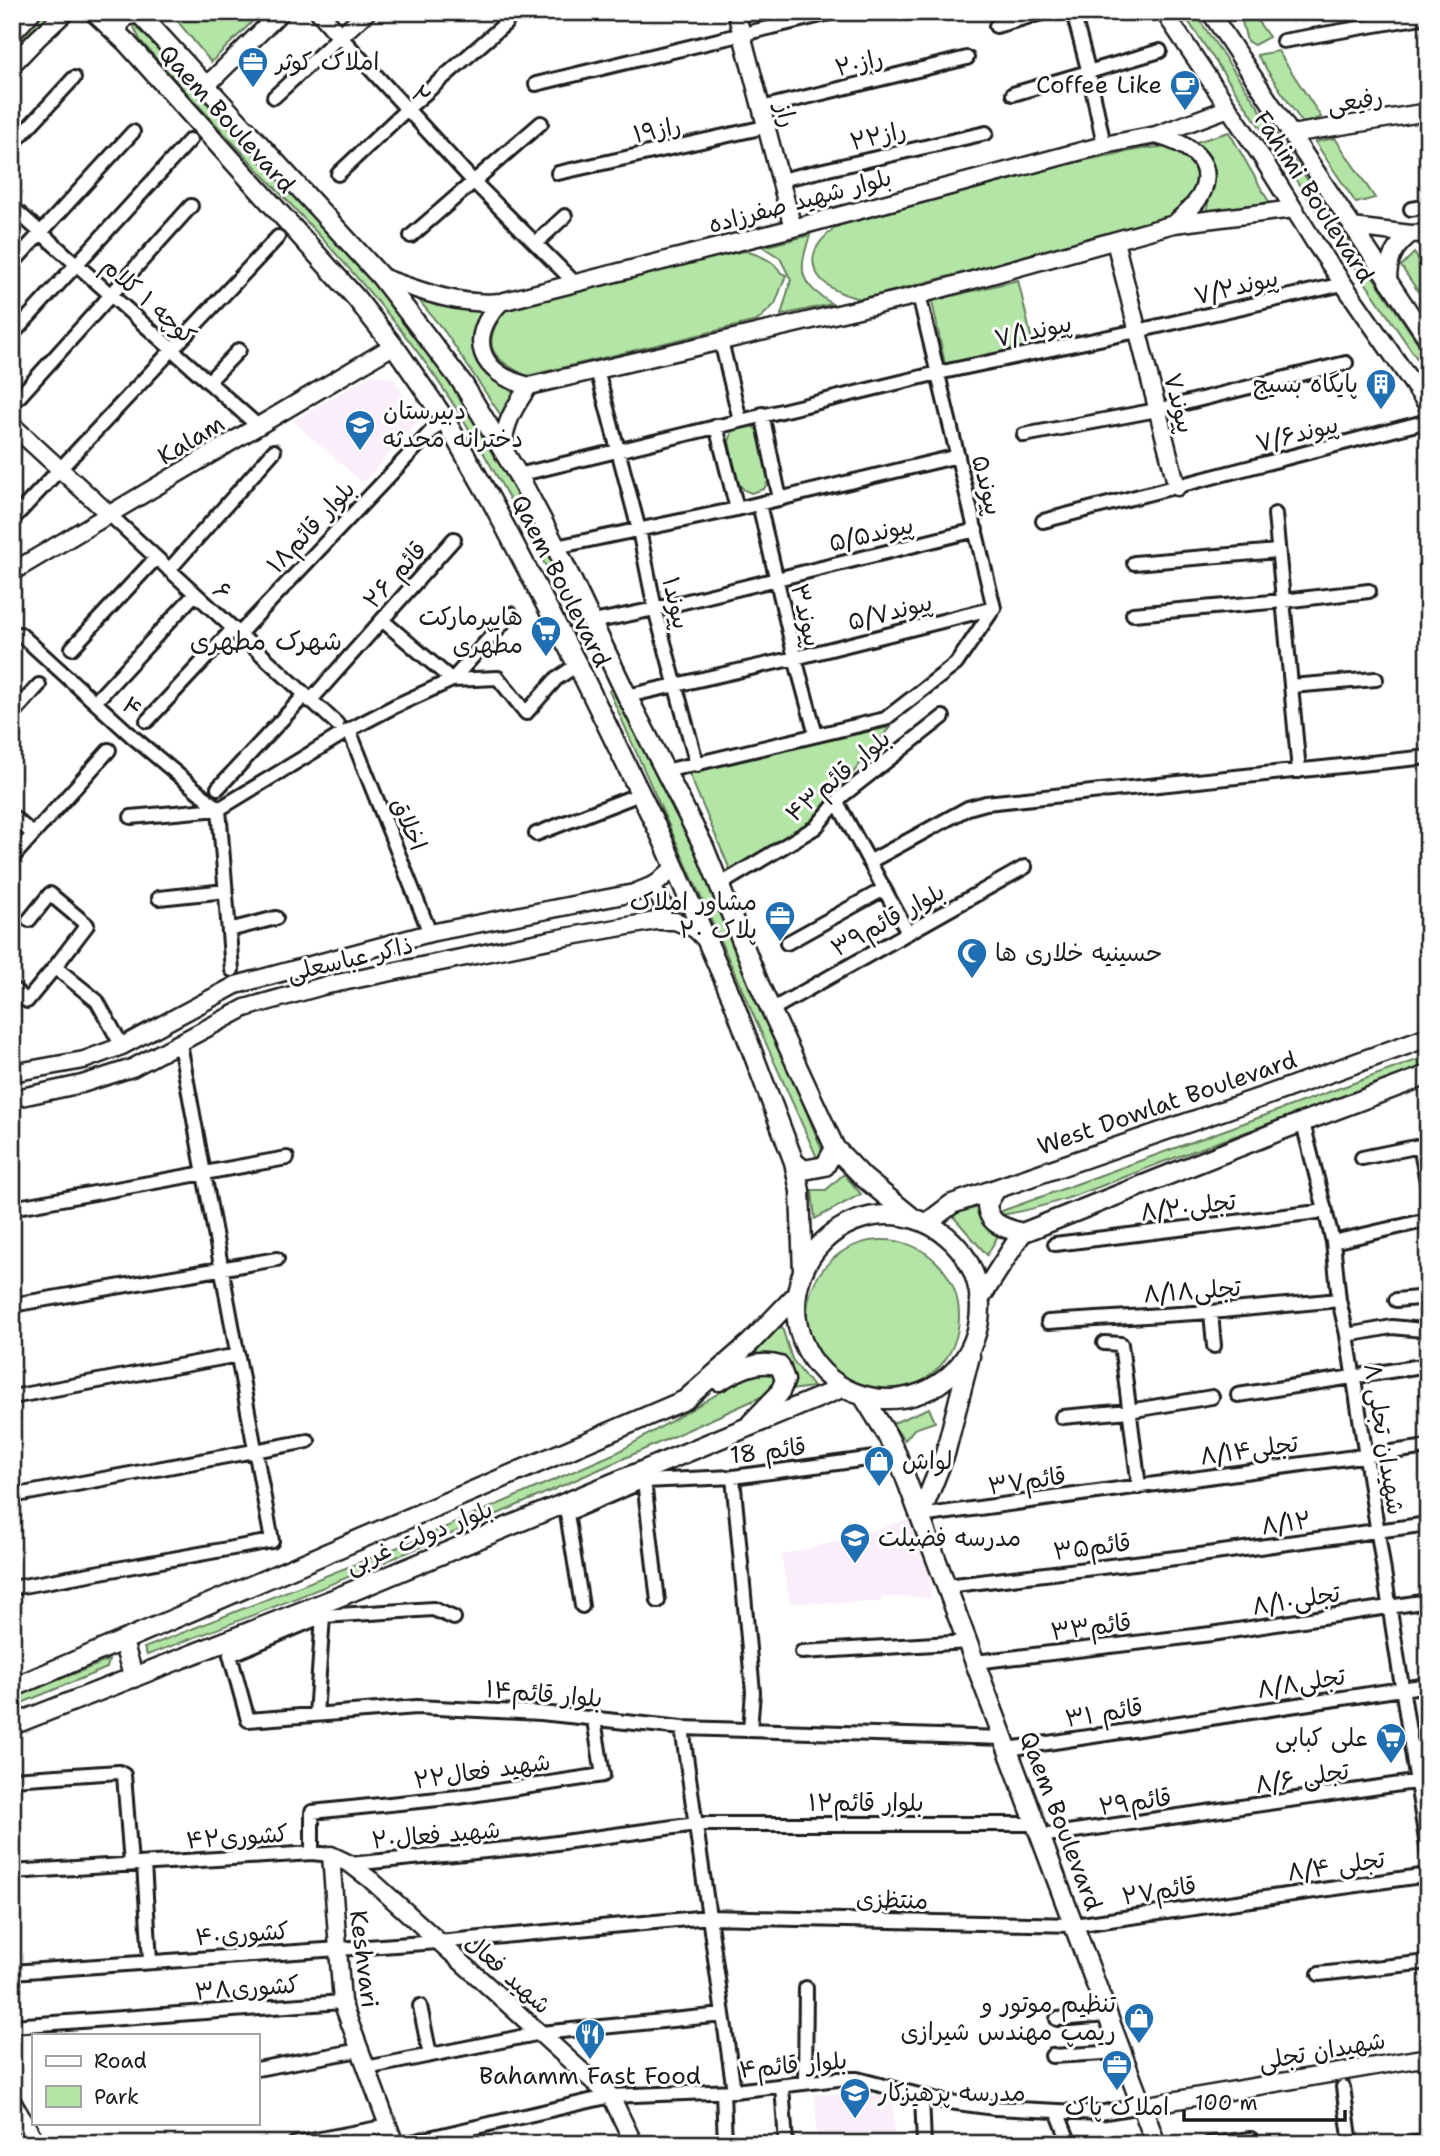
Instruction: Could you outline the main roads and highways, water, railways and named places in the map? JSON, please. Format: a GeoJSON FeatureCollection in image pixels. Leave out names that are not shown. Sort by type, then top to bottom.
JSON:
{"type":"FeatureCollection","features":[{"type":"Feature","properties":{"kind":"main road","name":"Qaem Boulevard"},"geometry":{"type":"LineString","coordinates":[[93,12],[118,34],[356,298],[444,418],[521,555],[602,715],[675,867],[732,998],[794,1162],[800,1191],[803,1272]]}},
{"type":"Feature","properties":{"kind":"main road","name":"Qaem Boulevard"},"geometry":{"type":"LineString","coordinates":[[139,13],[381,277],[463,384],[518,475],[556,547],[721,884],[771,1010],[835,1148],[864,1178],[920,1221]]}},
{"type":"Feature","properties":{"kind":"main road"},"geometry":{"type":"LineString","coordinates":[[118,34],[120,20],[139,13]]}},
{"type":"Feature","properties":{"kind":"main road"},"geometry":{"type":"LineString","coordinates":[[578,667],[592,675],[599,675],[607,667],[608,656]]}},
{"type":"Feature","properties":{"kind":"main road"},"geometry":{"type":"LineString","coordinates":[[602,715],[597,696],[601,687],[613,683],[626,694]]}},
{"type":"Feature","properties":{"kind":"main road","name":"West Dowlat Boulevard"},"geometry":{"type":"LineString","coordinates":[[920,1221],[952,1204],[1428,1037]]}},
{"type":"Feature","properties":{"kind":"main road"},"geometry":{"type":"LineString","coordinates":[[979,1300],[1022,1233],[1428,1075]]}},
{"type":"Feature","properties":{"kind":"main road"},"geometry":{"type":"LineString","coordinates":[[794,1162],[804,1170],[825,1166],[835,1148]]}},
{"type":"Feature","properties":{"kind":"main road"},"geometry":{"type":"LineString","coordinates":[[996,1189],[987,1204],[990,1217],[999,1226],[1022,1233]]}},
{"type":"Feature","properties":{"kind":"main road"},"geometry":{"type":"LineString","coordinates":[[920,1516],[945,1454],[979,1321],[975,1277],[966,1257],[951,1240],[920,1221],[891,1215],[869,1217],[848,1224],[829,1237],[814,1253],[803,1272],[797,1294],[796,1316],[801,1338],[810,1358],[824,1375],[842,1388],[885,1400],[907,1398],[928,1391],[947,1378],[962,1362],[973,1343]]}},
{"type":"Feature","properties":{"kind":"main road","name":"بلوار دولت غربی"},"geometry":{"type":"LineString","coordinates":[[12,1688],[685,1400],[750,1343],[797,1294]]}},
{"type":"Feature","properties":{"kind":"main road"},"geometry":{"type":"LineString","coordinates":[[685,1400],[738,1370],[766,1362],[780,1366],[785,1380],[779,1394],[743,1430]]}},
{"type":"Feature","properties":{"kind":"main road","name":"بلوار دولت غربی"},"geometry":{"type":"LineString","coordinates":[[12,1725],[336,1598],[842,1388]]}},
{"type":"Feature","properties":{"kind":"main road","name":"Qaem Boulevard"},"geometry":{"type":"LineString","coordinates":[[863,1396],[887,1433],[897,1455],[1156,2144]]}},
{"type":"Feature","properties":{"kind":"main road"},"geometry":{"type":"LineString","coordinates":[[123,1642],[134,1678]]}},
{"type":"Feature","properties":{"kind":"main road"},"geometry":{"type":"LineString","coordinates":[[21,2109],[33,2143]]}},
{"type":"Feature","properties":{"kind":"place","name":"املاک کوثر"},"geometry":{"type":"Point","coordinates":[253,89]}},
{"type":"Feature","properties":{"kind":"place","name":"Coffee Like"},"geometry":{"type":"Point","coordinates":[1185,112]}},
{"type":"Feature","properties":{"kind":"place","name":"پایگاه بسیج"},"geometry":{"type":"Point","coordinates":[1381,411]}},
{"type":"Feature","properties":{"kind":"place","name":"دبیرستان دخترانه محدثه"},"geometry":{"type":"Point","coordinates":[360,452]}},
{"type":"Feature","properties":{"kind":"place","name":"هایپرمارکت مطهری"},"geometry":{"type":"Point","coordinates":[546,658]}},
{"type":"Feature","properties":{"kind":"place","name":"مشاور املاک پلاک ۲۰"},"geometry":{"type":"Point","coordinates":[780,943]}},
{"type":"Feature","properties":{"kind":"place","name":"حسینیه خلاری ها"},"geometry":{"type":"Point","coordinates":[972,980]}},
{"type":"Feature","properties":{"kind":"place","name":"لواش"},"geometry":{"type":"Point","coordinates":[879,1488]}},
{"type":"Feature","properties":{"kind":"place","name":"مدرسه فضیلت"},"geometry":{"type":"Point","coordinates":[855,1565]}},
{"type":"Feature","properties":{"kind":"place","name":"علی کبابی"},"geometry":{"type":"Point","coordinates":[1391,1765]}},
{"type":"Feature","properties":{"kind":"place","name":"تنظیم موتور و ریمپ مهندس شیرازی"},"geometry":{"type":"Point","coordinates":[1139,2045]}},
{"type":"Feature","properties":{"kind":"place","name":"Bahamm Fast Food"},"geometry":{"type":"Point","coordinates":[590,2061]}},
{"type":"Feature","properties":{"kind":"place","name":"املاک پاک"},"geometry":{"type":"Point","coordinates":[1117,2092]}},
{"type":"Feature","properties":{"kind":"place","name":"مدرسه پرهیزکار"},"geometry":{"type":"Point","coordinates":[855,2120]}},
{"type":"Feature","properties":{"kind":"district","name":"شهرک مطهری"},"geometry":{"type":"Point","coordinates":[266,641]}}]}
